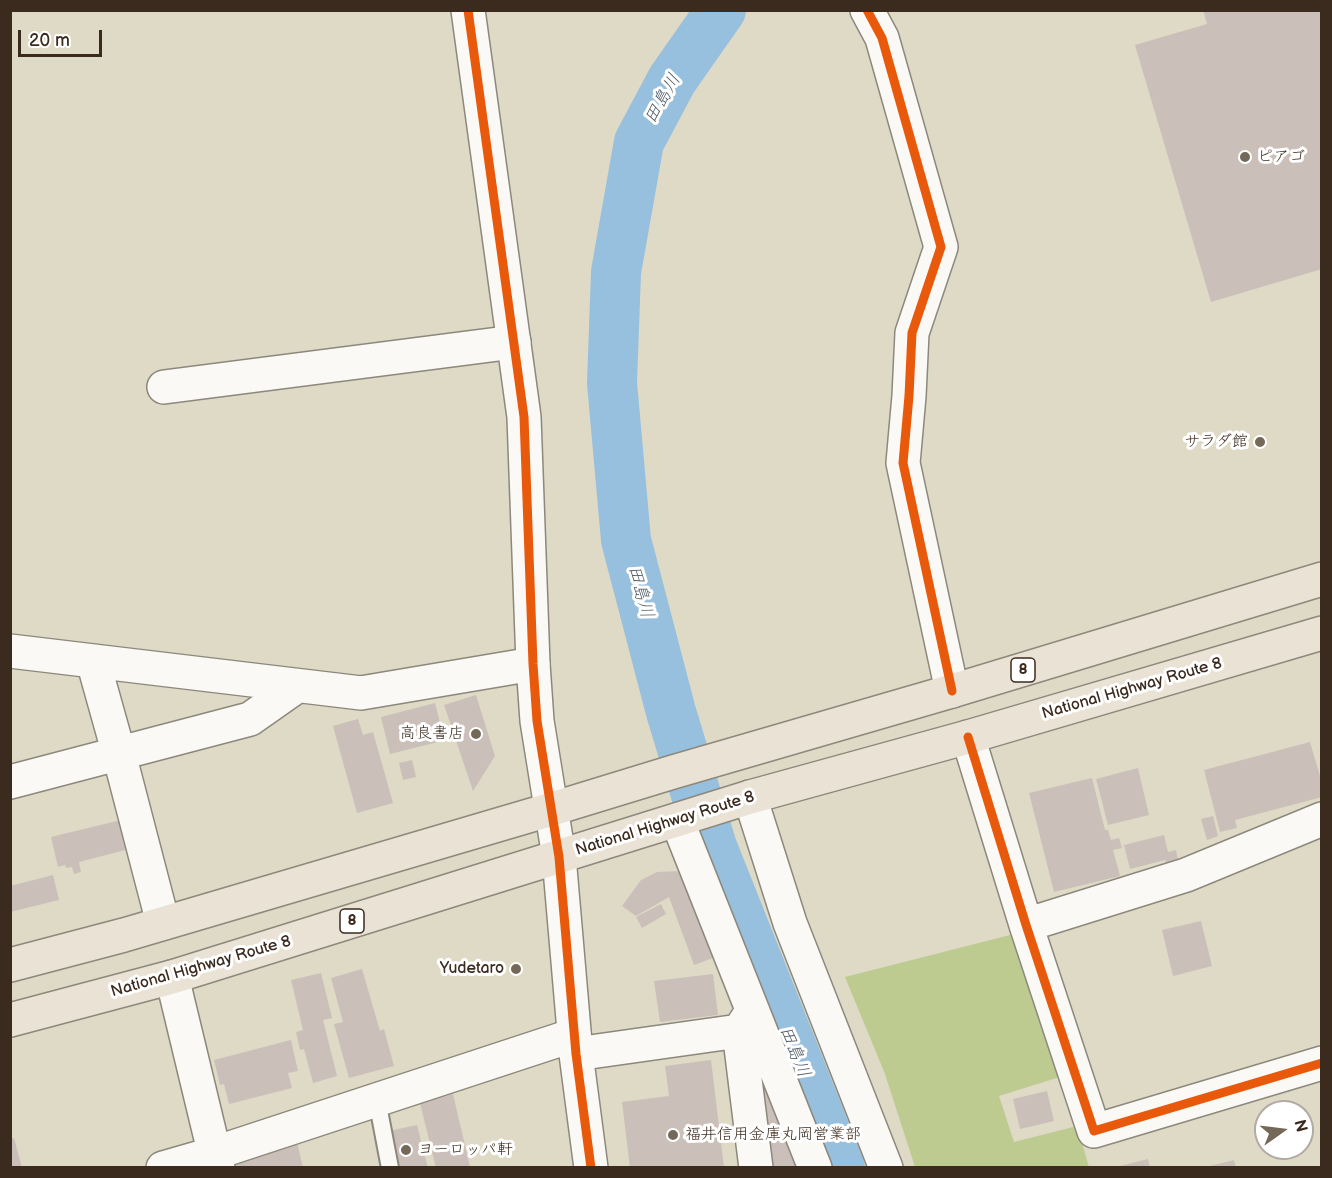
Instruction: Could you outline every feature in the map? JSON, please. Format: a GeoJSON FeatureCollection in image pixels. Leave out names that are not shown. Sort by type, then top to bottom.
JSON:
{"type":"FeatureCollection","features":[{"type":"Feature","properties":{"kind":"highway","name":"8"},"geometry":{"type":"LineString","coordinates":[[10,965],[163,923],[552,809],[1322,579]]}},
{"type":"Feature","properties":{"kind":"highway","name":"National Highway Route 8"},"geometry":{"type":"LineString","coordinates":[[10,1020],[172,977],[745,799],[968,737],[1322,633]]}},
{"type":"Feature","properties":{"kind":"street"},"geometry":{"type":"LineString","coordinates":[[468,10],[525,417],[537,721],[559,857],[575,1044],[591,1167]]}},
{"type":"Feature","properties":{"kind":"street"},"geometry":{"type":"LineString","coordinates":[[867,10],[882,38],[941,247],[912,333],[903,463],[952,691]]}},
{"type":"Feature","properties":{"kind":"street"},"geometry":{"type":"LineString","coordinates":[[164,387],[514,342]]}},
{"type":"Feature","properties":{"kind":"street"},"geometry":{"type":"LineString","coordinates":[[10,651],[361,693],[533,664]]}},
{"type":"Feature","properties":{"kind":"street"},"geometry":{"type":"LineString","coordinates":[[93,661],[163,923]]}},
{"type":"Feature","properties":{"kind":"street"},"geometry":{"type":"LineString","coordinates":[[10,782],[250,719],[297,686]]}},
{"type":"Feature","properties":{"kind":"street"},"geometry":{"type":"LineString","coordinates":[[968,737],[1026,925],[1094,1131],[1322,1063]]}},
{"type":"Feature","properties":{"kind":"street"},"geometry":{"type":"LineString","coordinates":[[745,799],[790,923],[886,1167]]}},
{"type":"Feature","properties":{"kind":"street"},"geometry":{"type":"LineString","coordinates":[[685,818],[746,1020],[815,1167]]}},
{"type":"Feature","properties":{"kind":"street"},"geometry":{"type":"LineString","coordinates":[[1026,925],[1186,875],[1322,819]]}},
{"type":"Feature","properties":{"kind":"street"},"geometry":{"type":"LineString","coordinates":[[172,977],[216,1160]]}},
{"type":"Feature","properties":{"kind":"street"},"geometry":{"type":"LineString","coordinates":[[163,1167],[216,1160],[377,1100],[575,1044],[746,1020]]}},
{"type":"Feature","properties":{"kind":"street"},"geometry":{"type":"LineString","coordinates":[[746,1020],[756,1167]]}},
{"type":"Feature","properties":{"kind":"lane"},"geometry":{"type":"LineString","coordinates":[[377,1100],[390,1167]]}},
{"type":"Feature","properties":{"kind":"green space"},"geometry":{"type":"Polygon","coordinates":[[[1014,934],[1063,1076],[999,1096],[1014,1142],[1077,1126],[1089,1167],[915,1167],[885,1074],[845,977],[1014,934]]]}},
{"type":"Feature","properties":{"kind":"building","name":"ピアゴ"},"geometry":{"type":"Polygon","coordinates":[[[1203,10],[1322,10],[1322,269],[1211,302],[1135,45],[1207,24],[1203,10]]]}},
{"type":"Feature","properties":{"kind":"building"},"geometry":{"type":"Polygon","coordinates":[[[476,695],[495,756],[473,791],[444,705],[476,695]]]}},
{"type":"Feature","properties":{"kind":"building"},"geometry":{"type":"Polygon","coordinates":[[[435,703],[441,727],[446,725],[450,739],[390,754],[381,717],[435,703]]]}},
{"type":"Feature","properties":{"kind":"building"},"geometry":{"type":"Polygon","coordinates":[[[358,719],[363,735],[373,732],[393,803],[357,813],[333,726],[358,719]]]}},
{"type":"Feature","properties":{"kind":"building"},"geometry":{"type":"Polygon","coordinates":[[[1310,742],[1322,783],[1322,797],[1235,820],[1237,828],[1220,832],[1204,770],[1310,742]]]}},
{"type":"Feature","properties":{"kind":"building"},"geometry":{"type":"Polygon","coordinates":[[[412,760],[416,777],[403,780],[399,763],[412,760]]]}},
{"type":"Feature","properties":{"kind":"building"},"geometry":{"type":"Polygon","coordinates":[[[1138,768],[1149,815],[1108,825],[1096,779],[1138,768]]]}},
{"type":"Feature","properties":{"kind":"building"},"geometry":{"type":"Polygon","coordinates":[[[1092,778],[1105,830],[1108,830],[1111,840],[1119,838],[1122,848],[1113,850],[1120,876],[1054,892],[1029,793],[1092,778]]]}},
{"type":"Feature","properties":{"kind":"building"},"geometry":{"type":"Polygon","coordinates":[[[1213,816],[1218,836],[1207,840],[1201,819],[1213,816]]]}},
{"type":"Feature","properties":{"kind":"building"},"geometry":{"type":"Polygon","coordinates":[[[121,820],[129,849],[79,862],[81,872],[74,874],[72,867],[66,868],[65,865],[58,867],[51,837],[121,820]]]}},
{"type":"Feature","properties":{"kind":"building"},"geometry":{"type":"Polygon","coordinates":[[[1164,835],[1168,852],[1176,850],[1178,860],[1166,863],[1165,860],[1130,869],[1124,845],[1164,835]]]}},
{"type":"Feature","properties":{"kind":"building"},"geometry":{"type":"Polygon","coordinates":[[[683,871],[713,958],[694,965],[669,897],[636,916],[622,906],[641,880],[657,872],[683,871]]]}},
{"type":"Feature","properties":{"kind":"building"},"geometry":{"type":"Polygon","coordinates":[[[53,875],[59,900],[10,912],[10,886],[53,875]]]}},
{"type":"Feature","properties":{"kind":"building"},"geometry":{"type":"Polygon","coordinates":[[[661,904],[666,914],[642,928],[636,917],[661,904]]]}},
{"type":"Feature","properties":{"kind":"building"},"geometry":{"type":"Polygon","coordinates":[[[1201,921],[1212,966],[1173,976],[1162,930],[1201,921]]]}},
{"type":"Feature","properties":{"kind":"building"},"geometry":{"type":"Polygon","coordinates":[[[362,969],[380,1031],[384,1029],[394,1066],[349,1078],[334,1024],[343,1022],[331,978],[362,969]]]}},
{"type":"Feature","properties":{"kind":"building"},"geometry":{"type":"Polygon","coordinates":[[[321,973],[332,1018],[323,1020],[337,1076],[313,1083],[304,1049],[300,1050],[296,1032],[303,1030],[291,980],[321,973]]]}},
{"type":"Feature","properties":{"kind":"building"},"geometry":{"type":"Polygon","coordinates":[[[713,974],[718,1015],[660,1022],[654,981],[713,974]]]}},
{"type":"Feature","properties":{"kind":"building"},"geometry":{"type":"Polygon","coordinates":[[[291,1040],[298,1071],[288,1073],[292,1088],[229,1104],[224,1084],[220,1085],[214,1060],[291,1040]]]}},
{"type":"Feature","properties":{"kind":"building","name":"福井信用金庫丸岡営業部"},"geometry":{"type":"Polygon","coordinates":[[[711,1060],[724,1168],[630,1168],[622,1102],[669,1096],[665,1066],[711,1060]]]}},
{"type":"Feature","properties":{"kind":"building"},"geometry":{"type":"Polygon","coordinates":[[[776,1084],[807,1168],[771,1168],[761,1089],[776,1084]]]}},
{"type":"Feature","properties":{"kind":"building"},"geometry":{"type":"Polygon","coordinates":[[[1047,1091],[1054,1121],[1020,1129],[1013,1099],[1047,1091]]]}},
{"type":"Feature","properties":{"kind":"building"},"geometry":{"type":"Polygon","coordinates":[[[453,1094],[470,1167],[436,1168],[420,1103],[453,1094]]]}},
{"type":"Feature","properties":{"kind":"building","name":"ヨーロッパ軒"},"geometry":{"type":"Polygon","coordinates":[[[417,1125],[428,1168],[393,1168],[384,1132],[417,1125]]]}},
{"type":"Feature","properties":{"kind":"building"},"geometry":{"type":"Polygon","coordinates":[[[14,1138],[22,1168],[10,1168],[10,1139],[14,1138]]]}},
{"type":"Feature","properties":{"kind":"building"},"geometry":{"type":"Polygon","coordinates":[[[297,1142],[303,1168],[237,1168],[235,1158],[297,1142]]]}},
{"type":"Feature","properties":{"kind":"building"},"geometry":{"type":"Polygon","coordinates":[[[1148,1159],[1150,1168],[1116,1168],[1116,1167],[1148,1159]]]}},
{"type":"Feature","properties":{"kind":"building"},"geometry":{"type":"Polygon","coordinates":[[[1234,1160],[1236,1168],[1206,1168],[1206,1167],[1234,1160]]]}},
{"type":"Feature","properties":{"kind":"waterway","name":"田島川"},"geometry":{"type":"LineString","coordinates":[[721,10],[672,80],[639,142],[616,272],[612,383],[626,540],[671,712],[712,847],[840,1168]]}},
{"type":"Feature","properties":{"kind":"cycle path"},"geometry":{"type":"LineString","coordinates":[[468,10],[524,417],[537,721],[559,857],[576,1054],[591,1168]]}},
{"type":"Feature","properties":{"kind":"cycle path"},"geometry":{"type":"LineString","coordinates":[[867,10],[882,38],[941,247],[912,333],[903,463],[952,691]]}},
{"type":"Feature","properties":{"kind":"cycle path"},"geometry":{"type":"LineString","coordinates":[[968,737],[1026,925],[1094,1131],[1322,1063]]}},
{"type":"Feature","properties":{"kind":"place","name":"ピアゴ"},"geometry":{"type":"Point","coordinates":[1245,157]}},
{"type":"Feature","properties":{"kind":"place","name":"サラダ館"},"geometry":{"type":"Point","coordinates":[1260,442]}},
{"type":"Feature","properties":{"kind":"place","name":"高良書店"},"geometry":{"type":"Point","coordinates":[476,734]}},
{"type":"Feature","properties":{"kind":"place","name":"Yudetaro"},"geometry":{"type":"Point","coordinates":[516,969]}},
{"type":"Feature","properties":{"kind":"place","name":"福井信用金庫丸岡営業部"},"geometry":{"type":"Point","coordinates":[673,1135]}},
{"type":"Feature","properties":{"kind":"place","name":"ヨーロッパ軒"},"geometry":{"type":"Point","coordinates":[406,1150]}}]}
